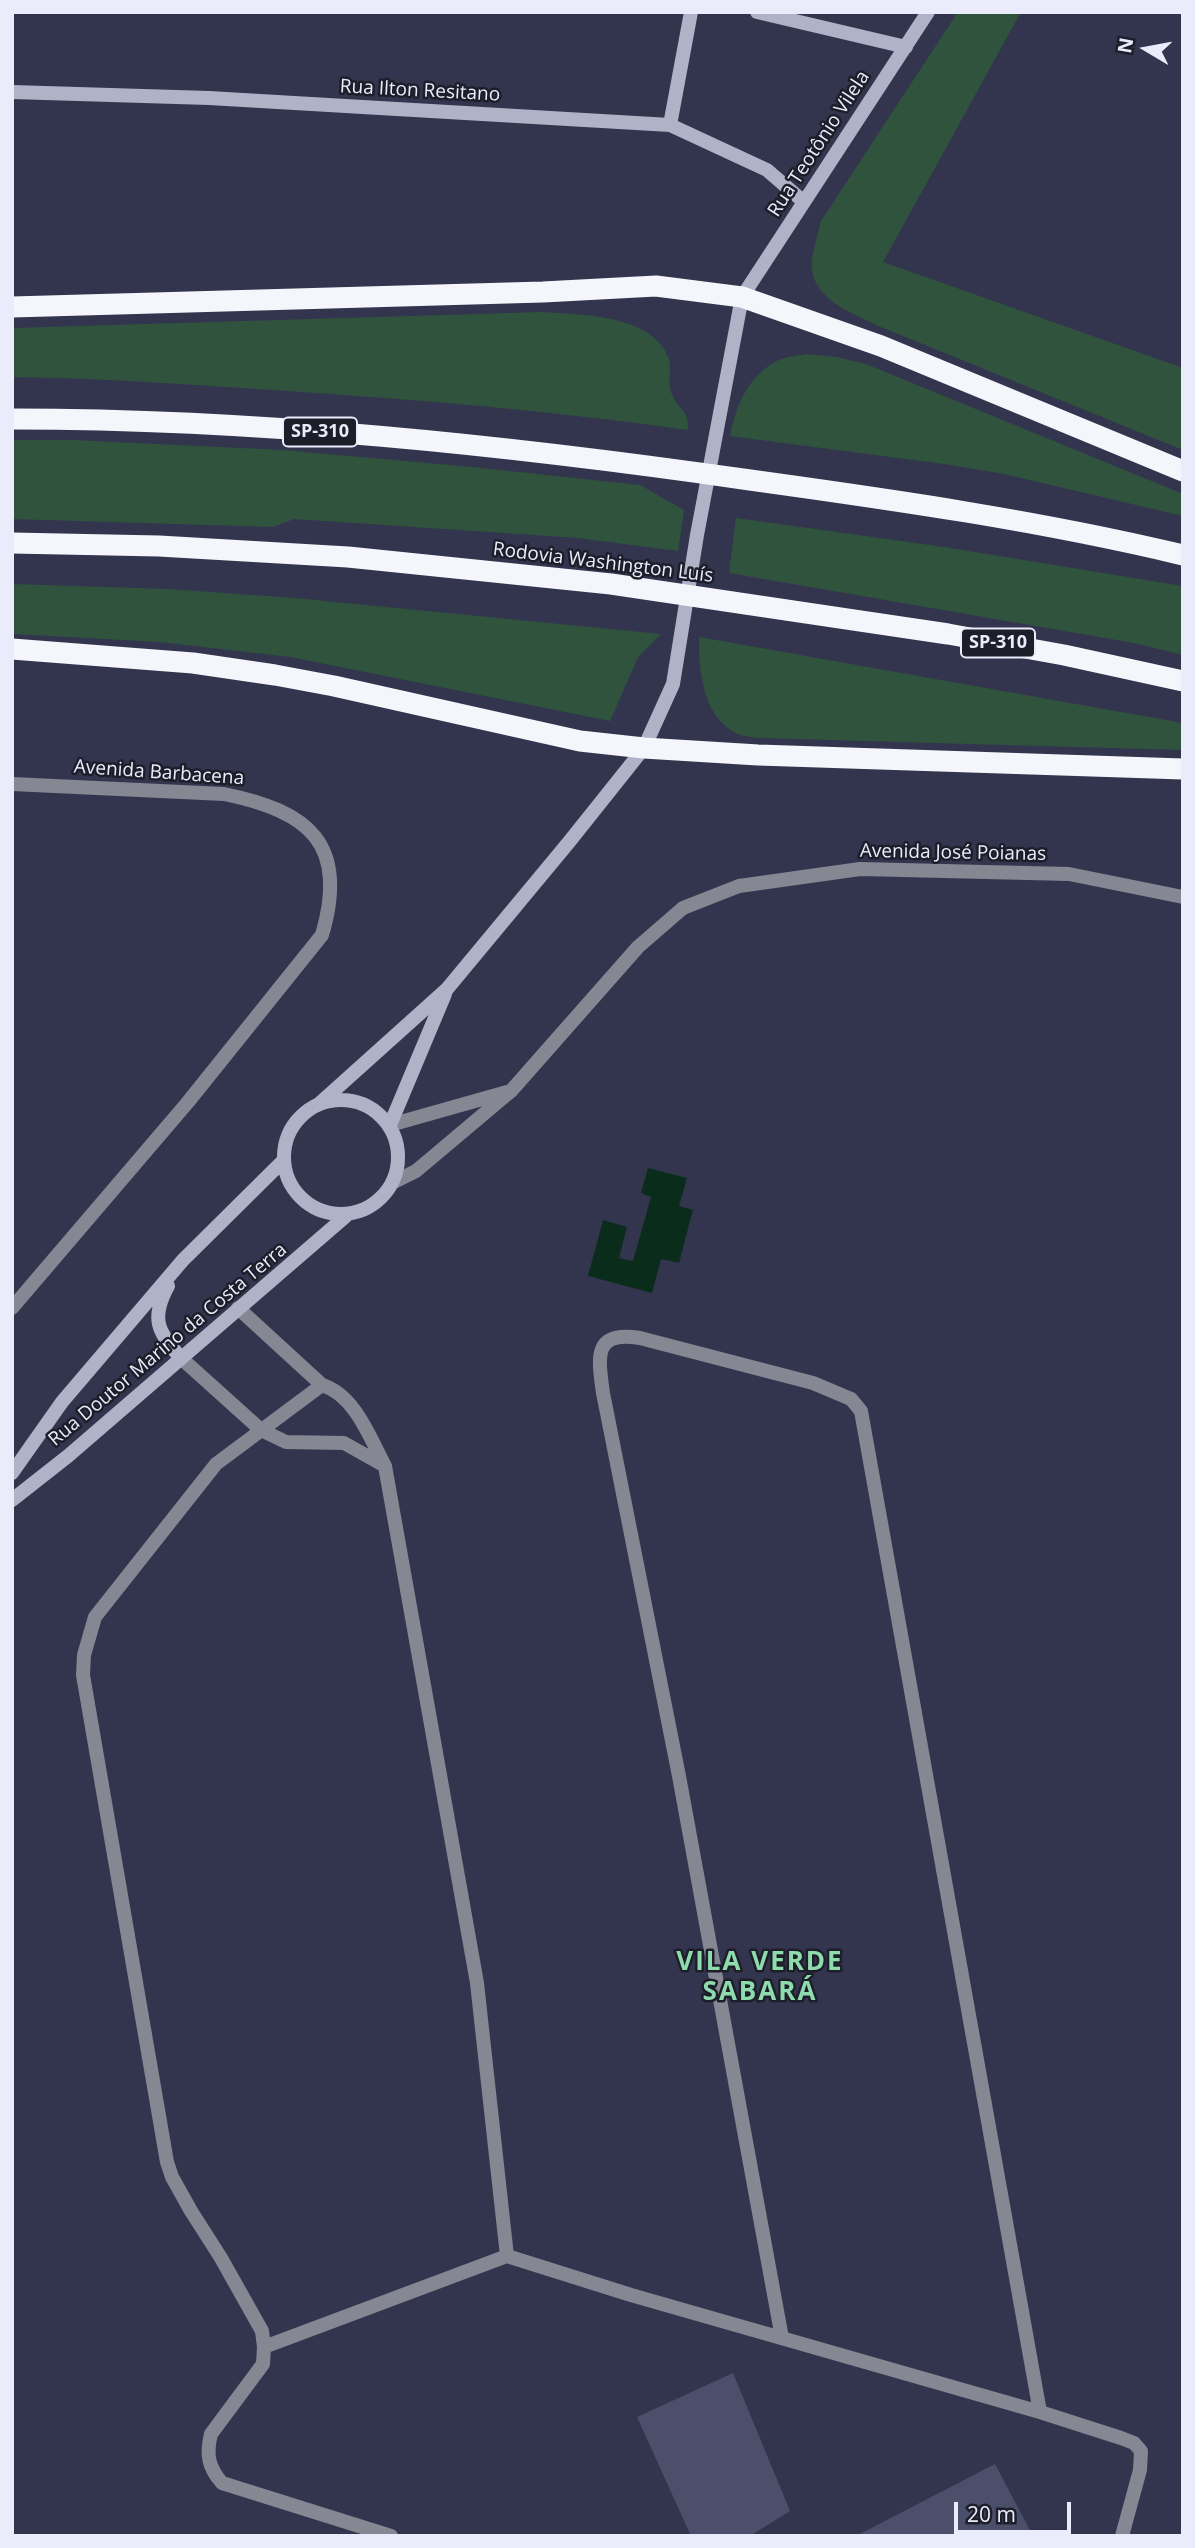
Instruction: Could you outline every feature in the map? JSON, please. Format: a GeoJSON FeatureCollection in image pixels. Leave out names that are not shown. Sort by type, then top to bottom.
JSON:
{"type":"FeatureCollection","features":[{"type":"Feature","properties":{"kind":"highway"},"geometry":{"type":"LineString","coordinates":[[12,307],[543,292],[656,286],[742,297],[881,346],[1183,471]]}},
{"type":"Feature","properties":{"kind":"highway","name":"SP-310"},"geometry":{"type":"LineString","coordinates":[[12,419],[65,419],[302,431],[445,441],[628,462],[1032,524],[1183,555]]}},
{"type":"Feature","properties":{"kind":"highway","name":"Rodovia Washington Luís"},"geometry":{"type":"LineString","coordinates":[[12,543],[159,546],[348,557],[611,584],[948,634],[1064,654],[1183,681]]}},
{"type":"Feature","properties":{"kind":"highway"},"geometry":{"type":"LineString","coordinates":[[12,649],[193,663],[275,675],[580,741],[644,748],[758,755],[1183,769]]}},
{"type":"Feature","properties":{"kind":"main road"},"geometry":{"type":"LineString","coordinates":[[670,125],[691,12]]}},
{"type":"Feature","properties":{"kind":"main road"},"geometry":{"type":"LineString","coordinates":[[757,12],[906,47]]}},
{"type":"Feature","properties":{"kind":"main road","name":"Rua Teotônio Vilela"},"geometry":{"type":"LineString","coordinates":[[742,297],[928,12]]}},
{"type":"Feature","properties":{"kind":"main road","name":"Rua Ilton Resitano"},"geometry":{"type":"LineString","coordinates":[[12,92],[209,98],[670,125],[767,170],[804,202]]}},
{"type":"Feature","properties":{"kind":"main road"},"geometry":{"type":"LineString","coordinates":[[319,1104],[346,1099],[371,1107],[390,1125],[397,1152],[394,1182],[382,1199],[365,1211],[346,1216],[323,1212],[303,1201],[289,1182],[284,1160],[286,1142],[293,1126],[304,1113],[319,1104],[447,989],[644,748],[673,684],[697,535],[742,297]]}},
{"type":"Feature","properties":{"kind":"main road"},"geometry":{"type":"LineString","coordinates":[[390,1125],[447,989]]}},
{"type":"Feature","properties":{"kind":"main road","name":"Rua Doutor Marino da Costa Terra"},"geometry":{"type":"LineString","coordinates":[[12,1472],[62,1402],[183,1260],[284,1160]]}},
{"type":"Feature","properties":{"kind":"main road","name":"Rua Doutor Marino da Costa Terra"},"geometry":{"type":"LineString","coordinates":[[12,1500],[346,1216]]}},
{"type":"Feature","properties":{"kind":"main road"},"geometry":{"type":"LineString","coordinates":[[181,1358],[163,1337],[157,1320],[160,1300],[183,1260]]}},
{"type":"Feature","properties":{"kind":"street","name":"Avenida Barbacena"},"geometry":{"type":"LineString","coordinates":[[12,784],[224,794],[259,801],[292,815],[313,832],[324,851],[330,873],[329,912],[322,935],[188,1102],[12,1308]]}},
{"type":"Feature","properties":{"kind":"street","name":"Avenida José Poianas"},"geometry":{"type":"LineString","coordinates":[[394,1182],[416,1171],[511,1091],[638,947],[683,908],[739,886],[860,869],[1069,874],[1183,897]]}},
{"type":"Feature","properties":{"kind":"street"},"geometry":{"type":"LineString","coordinates":[[390,1125],[511,1091]]}},
{"type":"Feature","properties":{"kind":"street"},"geometry":{"type":"LineString","coordinates":[[238,1308],[322,1385],[335,1389],[348,1401],[385,1466],[477,1983],[507,2256]]}},
{"type":"Feature","properties":{"kind":"street"},"geometry":{"type":"LineString","coordinates":[[782,2338],[679,1776],[603,1393],[599,1366],[601,1350],[606,1342],[616,1335],[640,1338],[813,1383],[851,1399],[861,1411],[1041,2412]]}},
{"type":"Feature","properties":{"kind":"street"},"geometry":{"type":"LineString","coordinates":[[181,1358],[261,1430],[286,1442],[345,1443],[385,1466]]}},
{"type":"Feature","properties":{"kind":"street"},"geometry":{"type":"LineString","coordinates":[[322,1385],[216,1464],[95,1617],[84,1655],[83,1675],[167,2162],[172,2177],[191,2211],[262,2331],[262,2364],[211,2434],[208,2461],[222,2483],[391,2536]]}},
{"type":"Feature","properties":{"kind":"street"},"geometry":{"type":"LineString","coordinates":[[264,2347],[507,2256],[1041,2412],[1134,2443],[1141,2451],[1140,2470],[1122,2536]]}},
{"type":"Feature","properties":{"kind":"shaded area"},"geometry":{"type":"Polygon","coordinates":[[[958,12],[1021,12],[883,262],[1183,368],[1183,450],[881,327],[834,302],[817,284],[812,259],[821,221],[958,12]]]}},
{"type":"Feature","properties":{"kind":"shaded area"},"geometry":{"type":"Polygon","coordinates":[[[543,312],[595,316],[632,325],[648,333],[661,344],[669,359],[670,388],[673,398],[685,413],[688,430],[387,398],[150,382],[12,377],[12,328],[543,312]]]}},
{"type":"Feature","properties":{"kind":"shaded area"},"geometry":{"type":"Polygon","coordinates":[[[806,354],[837,357],[866,364],[1183,494],[1183,516],[1004,474],[730,436],[740,402],[760,373],[782,359],[806,354]]]}},
{"type":"Feature","properties":{"kind":"shaded area"},"geometry":{"type":"Polygon","coordinates":[[[12,440],[73,440],[282,450],[472,467],[640,485],[684,510],[678,551],[578,538],[294,519],[273,527],[12,519],[12,440]]]}},
{"type":"Feature","properties":{"kind":"shaded area"},"geometry":{"type":"Polygon","coordinates":[[[736,518],[944,547],[1183,586],[1183,655],[1134,643],[729,573],[736,518]]]}},
{"type":"Feature","properties":{"kind":"shaded area"},"geometry":{"type":"Polygon","coordinates":[[[12,584],[168,589],[295,598],[661,634],[638,657],[610,721],[290,657],[160,642],[12,634],[12,584]]]}},
{"type":"Feature","properties":{"kind":"shaded area"},"geometry":{"type":"Polygon","coordinates":[[[699,637],[1183,723],[1183,750],[744,736],[725,725],[709,704],[702,677],[699,637]]]}},
{"type":"Feature","properties":{"kind":"shaded area"},"geometry":{"type":"Polygon","coordinates":[[[648,1168],[687,1178],[679,1206],[693,1210],[679,1263],[661,1259],[652,1293],[588,1276],[603,1220],[627,1227],[619,1258],[633,1261],[651,1197],[641,1193],[648,1168]]]}},
{"type":"Feature","properties":{"kind":"building"},"geometry":{"type":"Polygon","coordinates":[[[733,2373],[790,2511],[750,2536],[691,2536],[637,2417],[733,2373]]]}},
{"type":"Feature","properties":{"kind":"building"},"geometry":{"type":"Polygon","coordinates":[[[995,2464],[1033,2536],[856,2536],[995,2464]]]}},
{"type":"Feature","properties":{"kind":"district","name":"VILA VERDE SABARÁ"},"geometry":{"type":"Point","coordinates":[760,1978]}}]}
